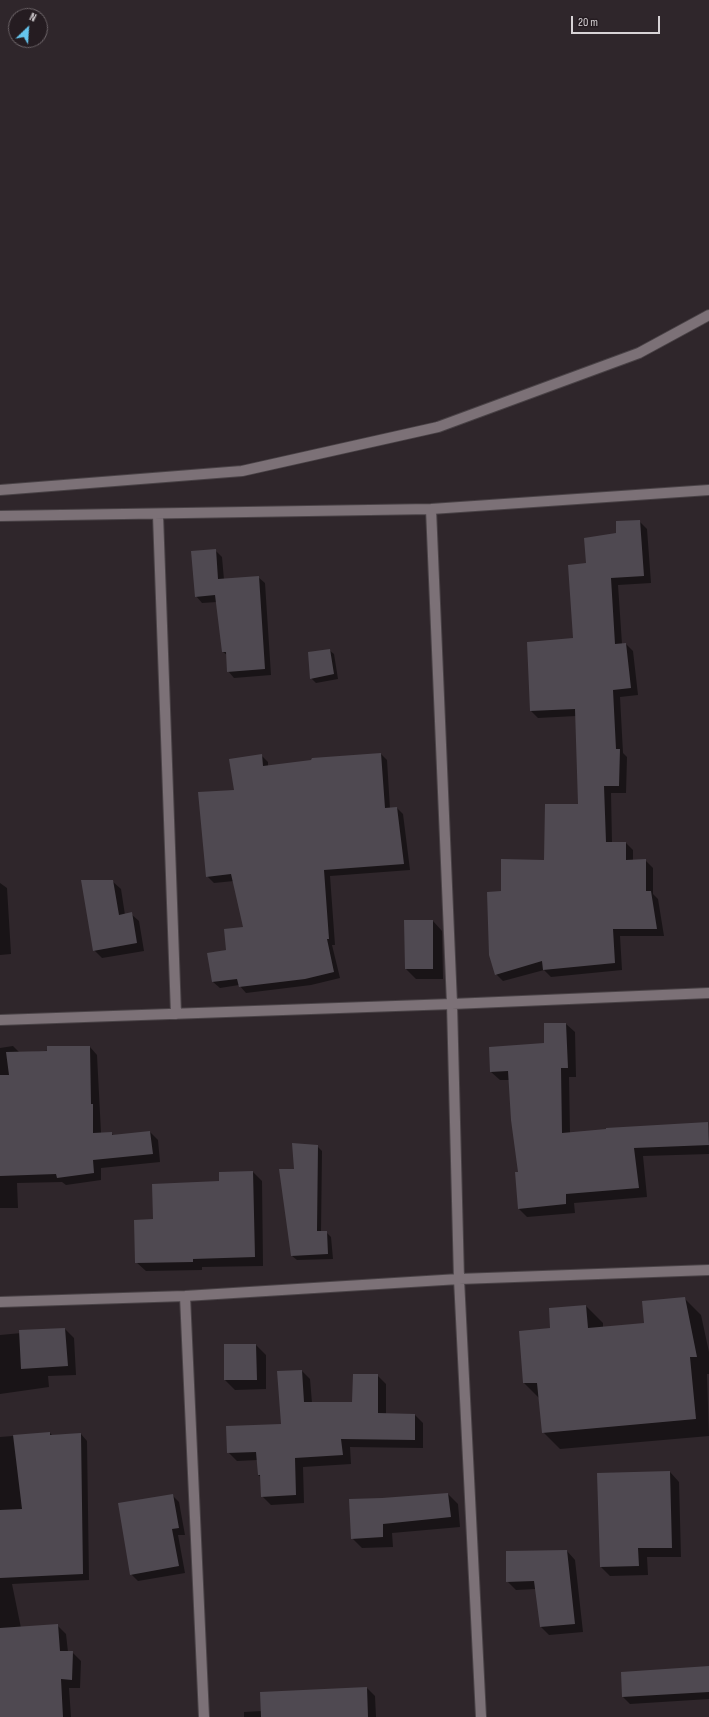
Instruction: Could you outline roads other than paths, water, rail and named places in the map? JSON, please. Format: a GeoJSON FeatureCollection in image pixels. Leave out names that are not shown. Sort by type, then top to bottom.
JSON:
{"type":"FeatureCollection","features":[{"type":"Feature","properties":{"kind":"street"},"geometry":{"type":"LineString","coordinates":[[0,490],[242,471],[438,427],[639,353],[709,315]]}},
{"type":"Feature","properties":{"kind":"street"},"geometry":{"type":"LineString","coordinates":[[0,516],[431,509],[709,490]]}},
{"type":"Feature","properties":{"kind":"street"},"geometry":{"type":"LineString","coordinates":[[431,509],[452,1004],[460,1279],[481,1717]]}},
{"type":"Feature","properties":{"kind":"street"},"geometry":{"type":"LineString","coordinates":[[158,514],[176,1014]]}},
{"type":"Feature","properties":{"kind":"street"},"geometry":{"type":"LineString","coordinates":[[0,1020],[452,1004],[709,993]]}},
{"type":"Feature","properties":{"kind":"street"},"geometry":{"type":"LineString","coordinates":[[0,1302],[186,1296],[460,1279],[709,1270]]}},
{"type":"Feature","properties":{"kind":"street"},"geometry":{"type":"LineString","coordinates":[[186,1296],[204,1717]]}}]}
